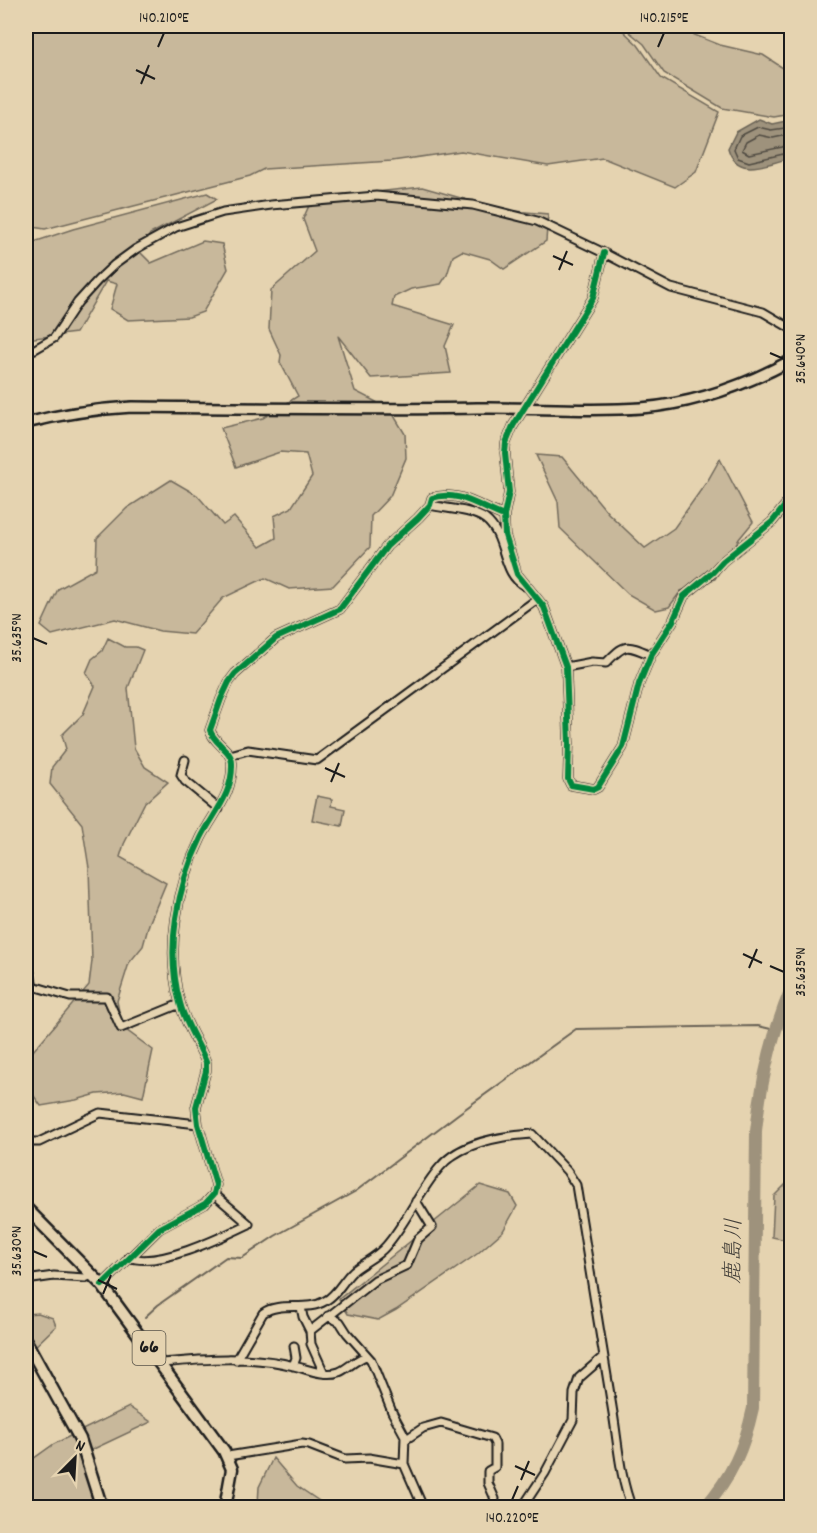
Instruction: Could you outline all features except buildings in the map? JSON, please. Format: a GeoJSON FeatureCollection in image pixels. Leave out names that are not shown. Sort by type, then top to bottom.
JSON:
{"type":"FeatureCollection","features":[{"type":"Feature","properties":{"kind":"main road","name":"66"},"geometry":{"type":"LineString","coordinates":[[26,1208],[102,1285],[228,1456]]}},
{"type":"Feature","properties":{"kind":"main road"},"geometry":{"type":"LineString","coordinates":[[28,1346],[80,1438],[102,1508]]}},
{"type":"Feature","properties":{"kind":"main road"},"geometry":{"type":"LineString","coordinates":[[225,1508],[232,1477],[228,1456]]}},
{"type":"Feature","properties":{"kind":"street"},"geometry":{"type":"LineString","coordinates":[[26,352],[35,350],[54,338],[78,302],[98,280],[136,249],[176,227],[223,213],[271,205],[376,196],[473,205],[537,221],[670,288],[763,312],[792,328]]}},
{"type":"Feature","properties":{"kind":"street"},"geometry":{"type":"LineString","coordinates":[[604,253],[593,298],[513,426],[506,443],[505,459],[509,492],[504,516],[509,551],[517,574],[544,607],[566,667],[569,722],[568,779],[571,785],[594,789],[598,787],[623,747],[639,684],[651,655],[673,621],[684,596],[772,522],[792,496]]}},
{"type":"Feature","properties":{"kind":"street"},"geometry":{"type":"LineString","coordinates":[[26,423],[92,410],[132,407],[399,410],[524,407],[606,410],[653,406],[691,399],[736,385],[792,360]]}},
{"type":"Feature","properties":{"kind":"street"},"geometry":{"type":"LineString","coordinates":[[102,1285],[159,1228],[205,1204],[214,1194],[216,1185],[198,1124],[196,1107],[206,1071],[206,1062],[180,1004],[174,952],[180,894],[196,847],[227,793],[232,762],[230,755],[214,739],[210,730],[221,699],[235,674],[276,638],[340,609],[387,546],[408,529],[430,505],[432,498],[440,495],[461,498],[504,516]]}},
{"type":"Feature","properties":{"kind":"street"},"geometry":{"type":"LineString","coordinates":[[430,505],[476,515],[484,519],[498,534],[513,577],[527,588]]}},
{"type":"Feature","properties":{"kind":"street"},"geometry":{"type":"LineString","coordinates":[[230,755],[248,750],[317,760],[536,600]]}},
{"type":"Feature","properties":{"kind":"street"},"geometry":{"type":"LineString","coordinates":[[566,667],[592,662],[606,663],[625,646],[631,646],[651,655]]}},
{"type":"Feature","properties":{"kind":"street"},"geometry":{"type":"LineString","coordinates":[[185,760],[181,775],[184,781],[219,809]]}},
{"type":"Feature","properties":{"kind":"street"},"geometry":{"type":"LineString","coordinates":[[26,965],[33,986],[70,997],[107,997],[121,1028],[180,1004]]}},
{"type":"Feature","properties":{"kind":"street"},"geometry":{"type":"LineString","coordinates":[[26,1142],[39,1142],[99,1113],[198,1124]]}},
{"type":"Feature","properties":{"kind":"street"},"geometry":{"type":"LineString","coordinates":[[236,1360],[263,1313],[270,1309],[301,1307],[325,1301],[352,1272],[379,1254],[440,1166],[462,1148],[515,1135],[532,1134],[567,1171],[576,1185],[603,1358],[625,1484],[632,1508]]}},
{"type":"Feature","properties":{"kind":"street"},"geometry":{"type":"LineString","coordinates":[[129,1257],[145,1260],[179,1253],[249,1224],[214,1194]]}},
{"type":"Feature","properties":{"kind":"street"},"geometry":{"type":"LineString","coordinates":[[310,1331],[375,1280],[407,1264],[418,1239],[432,1227],[416,1201]]}},
{"type":"Feature","properties":{"kind":"street"},"geometry":{"type":"LineString","coordinates":[[26,1280],[54,1276],[85,1278],[92,1275]]}},
{"type":"Feature","properties":{"kind":"street"},"geometry":{"type":"LineString","coordinates":[[301,1307],[310,1331],[311,1344],[324,1373]]}},
{"type":"Feature","properties":{"kind":"street"},"geometry":{"type":"LineString","coordinates":[[327,1316],[340,1322],[371,1360],[405,1440],[404,1464],[419,1506],[431,1508]]}},
{"type":"Feature","properties":{"kind":"street"},"geometry":{"type":"LineString","coordinates":[[293,1365],[296,1358],[294,1346]]}},
{"type":"Feature","properties":{"kind":"street"},"geometry":{"type":"LineString","coordinates":[[161,1363],[198,1360],[268,1360],[324,1373],[339,1372],[355,1360],[366,1356]]}},
{"type":"Feature","properties":{"kind":"street"},"geometry":{"type":"LineString","coordinates":[[522,1508],[545,1473],[573,1420],[574,1393],[579,1378],[603,1358]]}},
{"type":"Feature","properties":{"kind":"street"},"geometry":{"type":"LineString","coordinates":[[405,1440],[423,1428],[441,1424],[492,1438],[495,1444],[495,1467],[488,1472],[488,1484],[495,1499],[490,1508]]}},
{"type":"Feature","properties":{"kind":"street"},"geometry":{"type":"LineString","coordinates":[[228,1456],[302,1444],[345,1459],[369,1458],[404,1464]]}},
{"type":"Feature","properties":{"kind":"shaded area"},"geometry":{"type":"Polygon","coordinates":[[[26,26],[618,26],[638,45],[661,78],[719,112],[696,172],[675,187],[603,158],[548,166],[461,151],[392,161],[264,169],[250,176],[45,229],[26,226],[26,26]]]}},
{"type":"Feature","properties":{"kind":"shaded area"},"geometry":{"type":"Polygon","coordinates":[[[622,26],[672,26],[720,45],[763,55],[786,70],[791,70],[791,114],[774,117],[722,108],[664,73],[644,44],[622,26]]]}},
{"type":"Feature","properties":{"kind":"shaded area"},"geometry":{"type":"Polygon","coordinates":[[[422,187],[503,210],[548,214],[546,241],[504,269],[490,259],[462,251],[453,256],[447,275],[441,284],[411,289],[394,297],[392,306],[454,325],[445,346],[451,373],[371,378],[338,336],[355,391],[390,409],[405,434],[406,458],[390,496],[371,516],[370,547],[333,586],[289,589],[265,578],[223,598],[192,634],[160,631],[115,619],[52,635],[41,626],[58,589],[96,568],[97,538],[127,508],[171,480],[197,495],[223,525],[234,517],[260,547],[276,538],[274,516],[291,508],[312,476],[306,454],[280,452],[236,467],[221,428],[263,418],[298,396],[280,362],[281,355],[269,329],[271,290],[315,251],[303,219],[312,199],[422,187]]]}},
{"type":"Feature","properties":{"kind":"shaded area"},"geometry":{"type":"Polygon","coordinates":[[[207,193],[217,199],[150,234],[140,252],[151,263],[203,241],[222,244],[228,269],[203,312],[189,317],[128,320],[110,309],[117,284],[106,281],[76,333],[26,339],[26,240],[34,242],[73,229],[207,193]]]}},
{"type":"Feature","properties":{"kind":"shaded area"},"geometry":{"type":"Polygon","coordinates":[[[536,455],[562,457],[608,513],[645,548],[674,528],[720,459],[753,522],[739,539],[715,579],[681,591],[669,607],[656,610],[628,594],[560,528],[558,502],[536,455]]]}},
{"type":"Feature","properties":{"kind":"shaded area"},"geometry":{"type":"Polygon","coordinates":[[[108,638],[125,647],[136,647],[143,650],[128,688],[134,748],[145,767],[168,782],[144,804],[120,857],[166,883],[149,924],[143,946],[129,963],[117,1001],[122,1027],[153,1050],[143,1097],[124,1092],[97,1094],[41,1106],[26,1085],[27,1058],[89,985],[92,961],[89,868],[82,824],[50,784],[52,767],[66,749],[62,735],[83,714],[95,686],[86,673],[92,659],[102,651],[108,638]]]}},
{"type":"Feature","properties":{"kind":"shaded area"},"geometry":{"type":"Polygon","coordinates":[[[317,796],[332,799],[331,806],[345,809],[342,826],[312,820],[317,796]]]}},
{"type":"Feature","properties":{"kind":"shaded area"},"geometry":{"type":"Polygon","coordinates":[[[791,1179],[791,1241],[772,1237],[774,1196],[791,1179]]]}},
{"type":"Feature","properties":{"kind":"shaded area"},"geometry":{"type":"Polygon","coordinates":[[[480,1185],[510,1194],[517,1206],[503,1231],[477,1254],[378,1320],[348,1314],[339,1299],[480,1185]]]}},
{"type":"Feature","properties":{"kind":"shaded area"},"geometry":{"type":"Polygon","coordinates":[[[38,1313],[53,1318],[56,1326],[26,1355],[26,1314],[38,1313]]]}},
{"type":"Feature","properties":{"kind":"shaded area"},"geometry":{"type":"Polygon","coordinates":[[[129,1407],[151,1422],[83,1454],[95,1507],[26,1507],[26,1464],[54,1444],[129,1407]]]}},
{"type":"Feature","properties":{"kind":"shaded area"},"geometry":{"type":"Polygon","coordinates":[[[273,1458],[297,1486],[328,1507],[267,1507],[258,1504],[259,1487],[273,1458]]]}},
{"type":"Feature","properties":{"kind":"water"},"geometry":{"type":"Polygon","coordinates":[[[759,119],[772,124],[791,120],[791,158],[746,167],[738,164],[732,158],[728,148],[736,132],[759,119]]]}},
{"type":"Feature","properties":{"kind":"waterway","name":"鹿島川"},"geometry":{"type":"LineString","coordinates":[[704,1508],[722,1485],[736,1461],[753,1408],[756,1131],[768,1057],[792,986]]}},
{"type":"Feature","properties":{"kind":"waterway"},"geometry":{"type":"LineString","coordinates":[[145,1317],[158,1305],[226,1257],[242,1258],[275,1236],[356,1191],[576,1029],[758,1026],[775,1030]]}},
{"type":"Feature","properties":{"kind":"cycle path"},"geometry":{"type":"LineString","coordinates":[[604,253],[593,298],[513,426],[506,443],[505,453],[509,492],[504,516],[505,535],[517,574],[544,607],[566,667],[568,779],[571,785],[594,789],[598,787],[623,747],[639,684],[651,655],[673,621],[684,596],[772,522],[792,497]]}},
{"type":"Feature","properties":{"kind":"cycle path"},"geometry":{"type":"LineString","coordinates":[[102,1285],[159,1229],[205,1204],[214,1194],[216,1185],[198,1124],[196,1107],[206,1071],[206,1062],[180,1003],[176,983],[174,940],[185,877],[201,838],[222,803],[229,785],[231,758],[210,730],[229,682],[276,638],[340,609],[387,546],[418,518],[430,505],[432,498],[442,496],[460,498],[504,516]]}}]}
